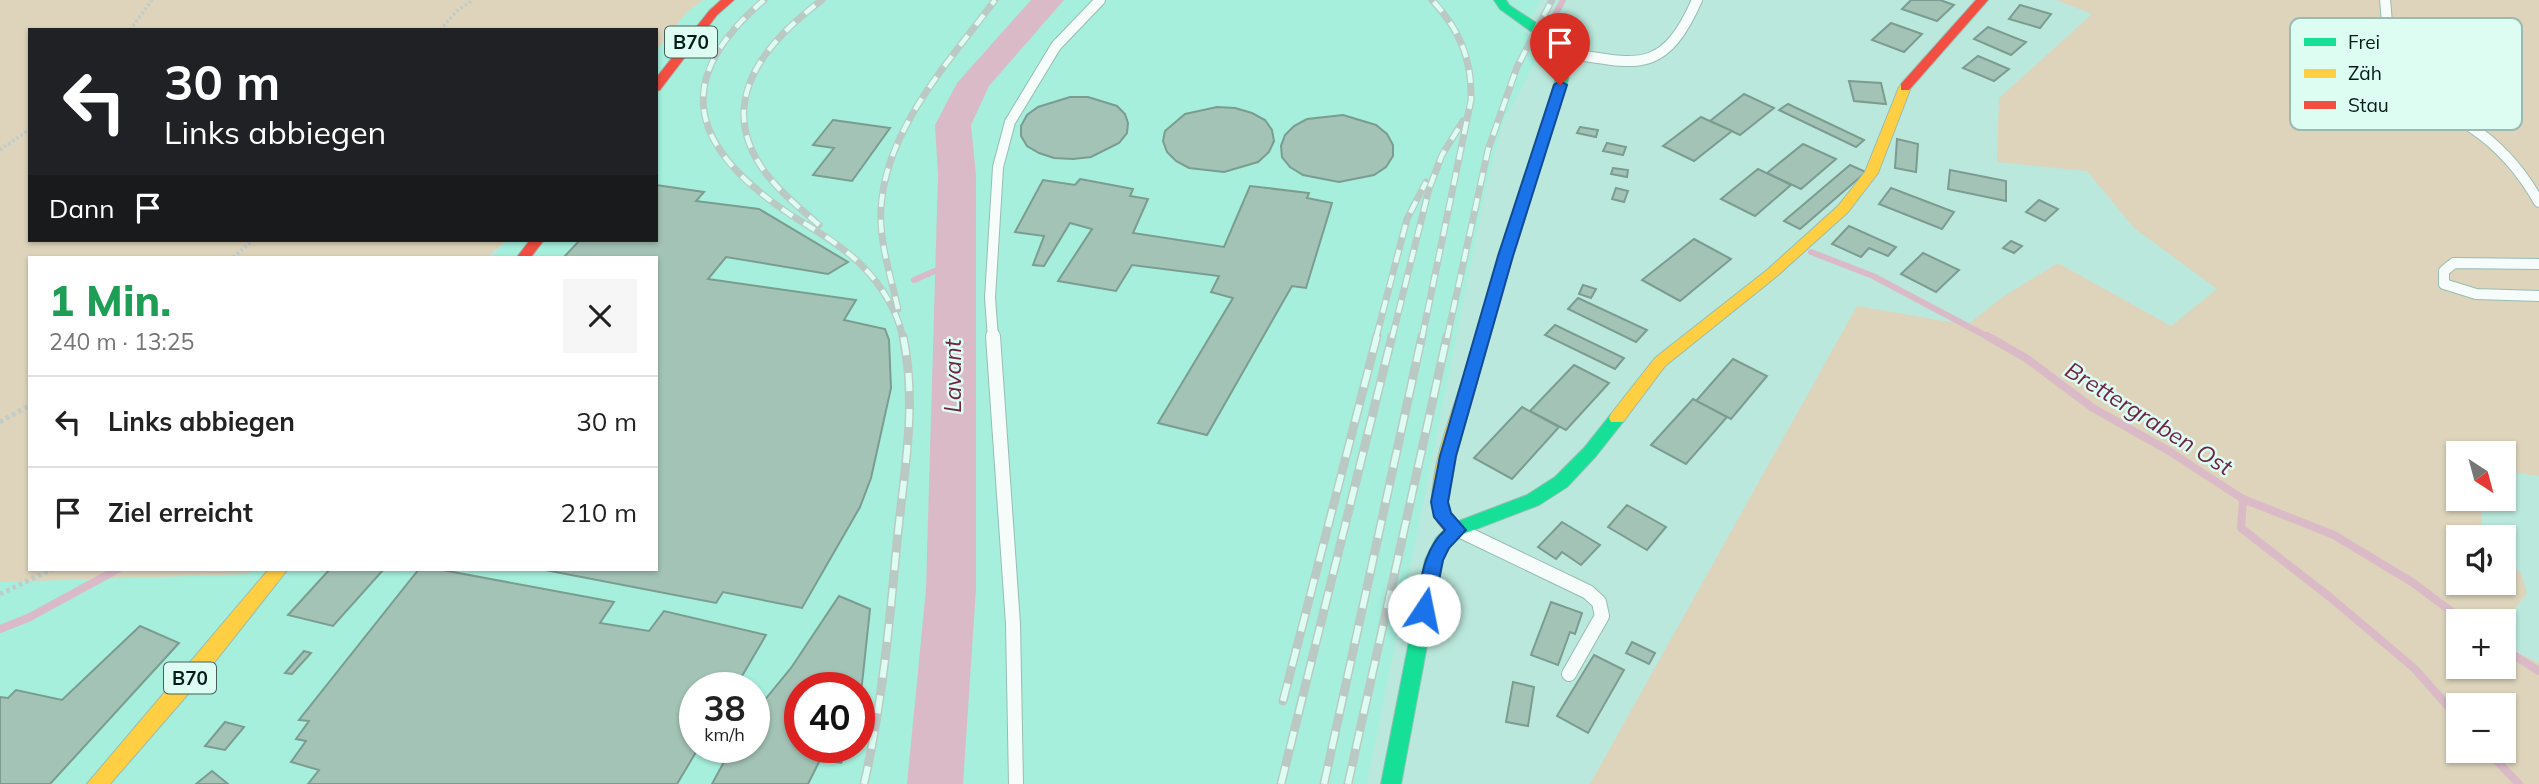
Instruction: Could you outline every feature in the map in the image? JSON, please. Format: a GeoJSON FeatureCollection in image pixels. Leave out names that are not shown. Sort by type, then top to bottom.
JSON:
{"type":"FeatureCollection","features":[{"type":"Feature","properties":{"kind":"street","name":"B70"},"geometry":{"type":"LineString","coordinates":[[658,84],[713,13],[728,0]]}},
{"type":"Feature","properties":{"kind":"street"},"geometry":{"type":"LineString","coordinates":[[1457,530],[1443,517],[1440,502],[1448,456],[1506,256],[1565,69],[1563,52],[1549,36],[1504,7],[1500,0]]}},
{"type":"Feature","properties":{"kind":"street"},"geometry":{"type":"LineString","coordinates":[[1391,784],[1434,560],[1442,543],[1457,530],[1533,500],[1561,482],[1590,452],[1660,362],[1772,273],[1843,209],[1871,173],[1906,85],[1982,0]]}},
{"type":"Feature","properties":{"kind":"street"},"geometry":{"type":"LineString","coordinates":[[525,256],[535,242]]}},
{"type":"Feature","properties":{"kind":"street","name":"B70"},"geometry":{"type":"LineString","coordinates":[[97,784],[195,672],[277,571]]}},
{"type":"Feature","properties":{"kind":"lane"},"geometry":{"type":"LineString","coordinates":[[1016,784],[1013,624],[990,298],[999,167],[1010,122],[1056,46],[1100,0]]}},
{"type":"Feature","properties":{"kind":"lane"},"geometry":{"type":"LineString","coordinates":[[1563,52],[1611,60],[1634,61],[1656,57],[1669,50],[1679,37],[1697,0]]}},
{"type":"Feature","properties":{"kind":"lane"},"geometry":{"type":"LineString","coordinates":[[2385,0],[2387,18]]}},
{"type":"Feature","properties":{"kind":"lane"},"geometry":{"type":"LineString","coordinates":[[2473,130],[2499,149],[2528,181],[2539,202]]}},
{"type":"Feature","properties":{"kind":"lane"},"geometry":{"type":"LineString","coordinates":[[2539,264],[2454,263],[2444,271],[2444,284],[2471,294],[2539,296]]}},
{"type":"Feature","properties":{"kind":"lane"},"geometry":{"type":"LineString","coordinates":[[1457,530],[1588,592],[1599,602],[1602,616],[1569,674]]}},
{"type":"Feature","properties":{"kind":"path"},"geometry":{"type":"LineString","coordinates":[[131,28],[152,0]]}},
{"type":"Feature","properties":{"kind":"path"},"geometry":{"type":"LineString","coordinates":[[442,28],[457,11],[473,0]]}},
{"type":"Feature","properties":{"kind":"path"},"geometry":{"type":"LineString","coordinates":[[0,150],[28,130]]}},
{"type":"Feature","properties":{"kind":"path"},"geometry":{"type":"LineString","coordinates":[[234,256],[252,242]]}},
{"type":"Feature","properties":{"kind":"path"},"geometry":{"type":"LineString","coordinates":[[0,422],[28,406]]}},
{"type":"Feature","properties":{"kind":"path"},"geometry":{"type":"LineString","coordinates":[[0,594],[49,571]]}},
{"type":"Feature","properties":{"kind":"shaded area"},"geometry":{"type":"Polygon","coordinates":[[[0,0],[703,0],[686,13],[658,48],[658,28],[28,28],[28,242],[505,242],[488,256],[28,256],[28,571],[250,571],[248,574],[0,582],[0,0]]]}},
{"type":"Feature","properties":{"kind":"shaded area"},"geometry":{"type":"Polygon","coordinates":[[[703,0],[1541,0],[1523,31],[1545,43],[1503,123],[1486,188],[1367,784],[0,784],[0,582],[248,574],[250,571],[658,571],[658,256],[494,256],[505,242],[658,242],[658,48],[686,13],[703,0]]]}},
{"type":"Feature","properties":{"kind":"shaded area"},"geometry":{"type":"Polygon","coordinates":[[[2056,0],[2539,0],[2539,476],[2516,473],[2516,441],[2446,441],[2446,511],[2481,511],[2482,525],[2446,525],[2446,595],[2516,595],[2516,569],[2521,573],[2527,593],[2515,609],[2446,609],[2446,679],[2516,679],[2516,652],[2539,663],[2539,784],[1590,784],[1857,306],[1967,325],[2004,296],[2058,263],[2171,326],[2217,289],[2134,228],[2087,171],[1997,162],[1999,98],[2092,14],[2056,0]]]}},
{"type":"Feature","properties":{"kind":"building"},"geometry":{"type":"Polygon","coordinates":[[[1911,0],[1940,0],[1954,5],[1937,21],[1902,9],[1911,0]]]}},
{"type":"Feature","properties":{"kind":"building"},"geometry":{"type":"Polygon","coordinates":[[[2020,5],[2051,14],[2040,28],[2009,19],[2020,5]]]}},
{"type":"Feature","properties":{"kind":"building"},"geometry":{"type":"Polygon","coordinates":[[[1891,23],[1922,34],[1904,52],[1872,40],[1891,23]]]}},
{"type":"Feature","properties":{"kind":"building"},"geometry":{"type":"Polygon","coordinates":[[[1988,27],[2026,42],[2011,55],[1974,39],[1988,27]]]}},
{"type":"Feature","properties":{"kind":"building"},"geometry":{"type":"Polygon","coordinates":[[[1978,56],[2009,69],[1994,81],[1963,68],[1978,56]]]}},
{"type":"Feature","properties":{"kind":"building"},"geometry":{"type":"Polygon","coordinates":[[[1849,81],[1881,83],[1886,104],[1854,101],[1849,81]]]}},
{"type":"Feature","properties":{"kind":"building"},"geometry":{"type":"Polygon","coordinates":[[[1744,94],[1774,108],[1740,135],[1710,121],[1744,94]]]}},
{"type":"Feature","properties":{"kind":"building"},"geometry":{"type":"Polygon","coordinates":[[[1070,97],[1088,97],[1117,106],[1125,114],[1127,133],[1119,143],[1091,157],[1054,158],[1027,146],[1021,136],[1021,126],[1027,115],[1038,107],[1070,97]]]}},
{"type":"Feature","properties":{"kind":"building"},"geometry":{"type":"Polygon","coordinates":[[[1788,104],[1864,140],[1856,147],[1779,110],[1788,104]]]}},
{"type":"Feature","properties":{"kind":"building"},"geometry":{"type":"Polygon","coordinates":[[[1217,107],[1235,108],[1265,120],[1272,130],[1274,141],[1269,152],[1258,162],[1224,172],[1189,168],[1176,161],[1167,152],[1163,141],[1165,131],[1185,114],[1217,107]]]}},
{"type":"Feature","properties":{"kind":"building"},"geometry":{"type":"Polygon","coordinates":[[[1343,115],[1376,125],[1387,134],[1393,145],[1393,156],[1386,167],[1374,175],[1339,182],[1303,175],[1290,167],[1282,157],[1281,146],[1285,135],[1294,126],[1307,119],[1343,115]]]}},
{"type":"Feature","properties":{"kind":"building"},"geometry":{"type":"Polygon","coordinates":[[[1701,117],[1732,131],[1694,161],[1663,146],[1701,117]]]}},
{"type":"Feature","properties":{"kind":"building"},"geometry":{"type":"Polygon","coordinates":[[[833,120],[890,128],[852,181],[813,175],[834,148],[813,145],[833,120]]]}},
{"type":"Feature","properties":{"kind":"building"},"geometry":{"type":"Polygon","coordinates":[[[1580,127],[1598,130],[1596,137],[1577,133],[1580,127]]]}},
{"type":"Feature","properties":{"kind":"building"},"geometry":{"type":"Polygon","coordinates":[[[1897,139],[1918,144],[1916,172],[1895,168],[1897,139]]]}},
{"type":"Feature","properties":{"kind":"building"},"geometry":{"type":"Polygon","coordinates":[[[1607,143],[1626,147],[1623,155],[1603,151],[1607,143]]]}},
{"type":"Feature","properties":{"kind":"building"},"geometry":{"type":"Polygon","coordinates":[[[1803,144],[1836,159],[1801,189],[1767,173],[1803,144]]]}},
{"type":"Feature","properties":{"kind":"building"},"geometry":{"type":"Polygon","coordinates":[[[1850,165],[1866,172],[1800,229],[1784,221],[1850,165]]]}},
{"type":"Feature","properties":{"kind":"building"},"geometry":{"type":"Polygon","coordinates":[[[1613,168],[1628,170],[1627,177],[1611,174],[1613,168]]]}},
{"type":"Feature","properties":{"kind":"building"},"geometry":{"type":"Polygon","coordinates":[[[1758,169],[1791,185],[1755,216],[1721,199],[1758,169]]]}},
{"type":"Feature","properties":{"kind":"building"},"geometry":{"type":"Polygon","coordinates":[[[1950,170],[2006,181],[2006,201],[1948,189],[1950,170]]]}},
{"type":"Feature","properties":{"kind":"building"},"geometry":{"type":"Polygon","coordinates":[[[1080,179],[1133,189],[1130,196],[1148,199],[1133,233],[1224,247],[1250,186],[1309,193],[1307,198],[1332,203],[1306,288],[1292,286],[1207,435],[1158,423],[1233,298],[1211,292],[1219,276],[1132,265],[1116,291],[1058,281],[1092,229],[1070,223],[1044,266],[1033,265],[1044,236],[1015,232],[1043,180],[1075,185],[1080,179]]]}},
{"type":"Feature","properties":{"kind":"building"},"geometry":{"type":"Polygon","coordinates":[[[658,185],[704,192],[696,201],[759,209],[848,262],[828,274],[726,257],[708,279],[856,300],[844,320],[885,329],[889,340],[891,388],[871,478],[860,507],[802,608],[723,592],[716,603],[550,571],[658,571],[658,256],[565,256],[578,242],[658,242],[658,185]]]}},
{"type":"Feature","properties":{"kind":"building"},"geometry":{"type":"Polygon","coordinates":[[[1616,188],[1628,191],[1624,202],[1612,199],[1616,188]]]}},
{"type":"Feature","properties":{"kind":"building"},"geometry":{"type":"Polygon","coordinates":[[[1891,188],[1954,212],[1942,229],[1879,204],[1891,188]]]}},
{"type":"Feature","properties":{"kind":"building"},"geometry":{"type":"Polygon","coordinates":[[[2039,200],[2058,209],[2045,221],[2026,212],[2039,200]]]}},
{"type":"Feature","properties":{"kind":"building"},"geometry":{"type":"Polygon","coordinates":[[[1849,226],[1896,247],[1888,256],[1869,248],[1861,257],[1832,244],[1849,226]]]}},
{"type":"Feature","properties":{"kind":"building"},"geometry":{"type":"Polygon","coordinates":[[[1694,239],[1731,259],[1680,301],[1642,280],[1694,239]]]}},
{"type":"Feature","properties":{"kind":"building"},"geometry":{"type":"Polygon","coordinates":[[[2011,241],[2022,246],[2014,253],[2003,248],[2011,241]]]}},
{"type":"Feature","properties":{"kind":"building"},"geometry":{"type":"Polygon","coordinates":[[[1923,253],[1959,270],[1936,292],[1901,274],[1923,253]]]}},
{"type":"Feature","properties":{"kind":"building"},"geometry":{"type":"Polygon","coordinates":[[[1583,285],[1596,289],[1591,298],[1579,294],[1583,285]]]}},
{"type":"Feature","properties":{"kind":"building"},"geometry":{"type":"Polygon","coordinates":[[[1578,298],[1647,330],[1636,342],[1568,309],[1578,298]]]}},
{"type":"Feature","properties":{"kind":"building"},"geometry":{"type":"Polygon","coordinates":[[[1555,325],[1624,358],[1615,369],[1545,335],[1555,325]]]}},
{"type":"Feature","properties":{"kind":"building"},"geometry":{"type":"Polygon","coordinates":[[[1733,359],[1767,376],[1731,419],[1696,401],[1733,359]]]}},
{"type":"Feature","properties":{"kind":"building"},"geometry":{"type":"Polygon","coordinates":[[[1574,365],[1609,383],[1566,430],[1530,411],[1574,365]]]}},
{"type":"Feature","properties":{"kind":"building"},"geometry":{"type":"Polygon","coordinates":[[[1693,399],[1727,417],[1686,464],[1651,445],[1693,399]]]}},
{"type":"Feature","properties":{"kind":"building"},"geometry":{"type":"Polygon","coordinates":[[[1522,407],[1559,427],[1512,479],[1474,458],[1522,407]]]}},
{"type":"Feature","properties":{"kind":"building"},"geometry":{"type":"Polygon","coordinates":[[[1627,505],[1666,527],[1647,550],[1608,527],[1627,505]]]}},
{"type":"Feature","properties":{"kind":"building"},"geometry":{"type":"Polygon","coordinates":[[[1562,522],[1600,545],[1581,565],[1562,552],[1556,559],[1538,547],[1562,522]]]}},
{"type":"Feature","properties":{"kind":"building"},"geometry":{"type":"Polygon","coordinates":[[[328,571],[382,571],[333,626],[288,615],[328,571]]]}},
{"type":"Feature","properties":{"kind":"building"},"geometry":{"type":"Polygon","coordinates":[[[417,571],[448,571],[614,602],[600,623],[649,631],[664,611],[766,635],[744,672],[679,672],[679,763],[689,763],[677,784],[308,784],[319,770],[291,762],[306,741],[296,739],[309,721],[299,720],[417,571]]]}},
{"type":"Feature","properties":{"kind":"building"},"geometry":{"type":"Polygon","coordinates":[[[839,596],[870,609],[863,672],[788,672],[839,596]]]}},
{"type":"Feature","properties":{"kind":"building"},"geometry":{"type":"Polygon","coordinates":[[[1551,602],[1582,613],[1575,634],[1570,632],[1558,665],[1531,655],[1551,602]]]}},
{"type":"Feature","properties":{"kind":"building"},"geometry":{"type":"Polygon","coordinates":[[[140,626],[179,643],[50,784],[0,784],[0,697],[8,698],[16,690],[62,700],[140,626]]]}},
{"type":"Feature","properties":{"kind":"building"},"geometry":{"type":"Polygon","coordinates":[[[1632,642],[1655,653],[1649,664],[1626,653],[1632,642]]]}},
{"type":"Feature","properties":{"kind":"building"},"geometry":{"type":"Polygon","coordinates":[[[304,651],[311,653],[292,674],[285,673],[304,651]]]}},
{"type":"Feature","properties":{"kind":"building"},"geometry":{"type":"Polygon","coordinates":[[[1594,655],[1624,670],[1588,733],[1557,716],[1594,655]]]}},
{"type":"Feature","properties":{"kind":"building"},"geometry":{"type":"Polygon","coordinates":[[[784,677],[784,763],[818,763],[808,784],[712,784],[723,763],[770,763],[770,694],[784,677]]]}},
{"type":"Feature","properties":{"kind":"building"},"geometry":{"type":"Polygon","coordinates":[[[1513,682],[1534,687],[1528,726],[1506,722],[1513,682]]]}},
{"type":"Feature","properties":{"kind":"building"},"geometry":{"type":"Polygon","coordinates":[[[225,722],[244,727],[225,750],[205,746],[225,722]]]}},
{"type":"Feature","properties":{"kind":"building"},"geometry":{"type":"Polygon","coordinates":[[[212,771],[228,784],[196,784],[212,771]]]}},
{"type":"Feature","properties":{"kind":"waterway","name":"Lavant"},"geometry":{"type":"LineString","coordinates":[[935,784],[951,589],[957,175],[953,125],[974,83],[1048,0]]}},
{"type":"Feature","properties":{"kind":"waterway","name":"Brettergraben Ost"},"geometry":{"type":"LineString","coordinates":[[1551,22],[1563,0]]}},
{"type":"Feature","properties":{"kind":"waterway","name":"Brettergraben Ost"},"geometry":{"type":"LineString","coordinates":[[1811,252],[1873,276],[1990,338]]}},
{"type":"Feature","properties":{"kind":"waterway"},"geometry":{"type":"LineString","coordinates":[[914,280],[956,262]]}},
{"type":"Feature","properties":{"kind":"waterway","name":"Brettergraben Ost"},"geometry":{"type":"LineString","coordinates":[[1987,336],[2026,358],[2093,408],[2169,451],[2243,499]]}},
{"type":"Feature","properties":{"kind":"waterway","name":"Brettergraben Ost"},"geometry":{"type":"LineString","coordinates":[[2243,499],[2334,535],[2412,582],[2448,609]]}},
{"type":"Feature","properties":{"kind":"waterway"},"geometry":{"type":"LineString","coordinates":[[2243,499],[2241,528],[2331,598],[2415,669],[2446,704]]}},
{"type":"Feature","properties":{"kind":"waterway"},"geometry":{"type":"LineString","coordinates":[[0,629],[28,618],[114,571]]}},
{"type":"Feature","properties":{"kind":"waterway","name":"Brettergraben Ost"},"geometry":{"type":"LineString","coordinates":[[2516,657],[2539,671]]}},
{"type":"Feature","properties":{"kind":"waterway"},"geometry":{"type":"LineString","coordinates":[[2499,763],[2519,784]]}},
{"type":"Feature","properties":{"kind":"railway"},"geometry":{"type":"LineString","coordinates":[[764,0],[735,28],[716,55],[705,81],[704,107],[710,132],[725,157],[748,182],[778,206],[841,247],[867,271],[890,302],[903,338]]}},
{"type":"Feature","properties":{"kind":"railway"},"geometry":{"type":"LineString","coordinates":[[819,225],[768,176],[752,150],[745,125],[745,101],[752,78],[764,56],[800,17],[822,0]]}},
{"type":"Feature","properties":{"kind":"railway"},"geometry":{"type":"LineString","coordinates":[[898,309],[886,259],[881,221],[885,180],[894,151],[923,97],[995,0]]}},
{"type":"Feature","properties":{"kind":"railway"},"geometry":{"type":"LineString","coordinates":[[1422,338],[1471,100],[1469,71],[1462,46],[1450,23],[1432,0]]}},
{"type":"Feature","properties":{"kind":"railway"},"geometry":{"type":"LineString","coordinates":[[1447,338],[1488,150],[1517,67],[1552,0]]}},
{"type":"Feature","properties":{"kind":"railway"},"geometry":{"type":"LineString","coordinates":[[1392,338],[1429,189],[1442,155],[1463,121]]}},
{"type":"Feature","properties":{"kind":"railway"},"geometry":{"type":"LineString","coordinates":[[1376,338],[1407,219],[1426,182]]}},
{"type":"Feature","properties":{"kind":"railway"},"geometry":{"type":"LineString","coordinates":[[864,784],[885,658],[906,458],[909,385],[903,336]]}},
{"type":"Feature","properties":{"kind":"railway"},"geometry":{"type":"LineString","coordinates":[[1283,701],[1377,336]]}},
{"type":"Feature","properties":{"kind":"railway"},"geometry":{"type":"LineString","coordinates":[[1281,784],[1392,336]]}},
{"type":"Feature","properties":{"kind":"railway"},"geometry":{"type":"LineString","coordinates":[[1324,784],[1422,336]]}},
{"type":"Feature","properties":{"kind":"railway"},"geometry":{"type":"LineString","coordinates":[[1348,784],[1447,336]]}},
{"type":"Feature","properties":{"kind":"traffic: fast"},"geometry":{"type":"LineString","coordinates":[[1500,0],[1504,7],[1559,46],[1564,63],[1558,92]]}},
{"type":"Feature","properties":{"kind":"traffic: fast"},"geometry":{"type":"LineString","coordinates":[[1391,784],[1434,560],[1442,543],[1457,529],[1533,500],[1561,482],[1617,418]]}},
{"type":"Feature","properties":{"kind":"traffic: slow"},"geometry":{"type":"LineString","coordinates":[[1617,418],[1660,362],[1772,273],[1843,209],[1871,173],[1905,87]]}},
{"type":"Feature","properties":{"kind":"traffic: slow"},"geometry":{"type":"LineString","coordinates":[[1457,529],[1443,517],[1440,502],[1448,456],[1506,255],[1558,92]]}},
{"type":"Feature","properties":{"kind":"traffic: slow"},"geometry":{"type":"LineString","coordinates":[[97,784],[195,672],[277,571]]}},
{"type":"Feature","properties":{"kind":"traffic: jam"},"geometry":{"type":"LineString","coordinates":[[658,84],[713,13],[728,0]]}},
{"type":"Feature","properties":{"kind":"traffic: jam"},"geometry":{"type":"LineString","coordinates":[[1905,87],[1982,0]]}},
{"type":"Feature","properties":{"kind":"traffic: jam"},"geometry":{"type":"LineString","coordinates":[[525,256],[535,242]]}},
{"type":"Feature","properties":{"kind":"route"},"geometry":{"type":"LineString","coordinates":[[1424,610],[1434,560],[1442,543],[1457,530],[1443,517],[1440,502],[1448,456],[1506,256],[1560,85]]}}]}
